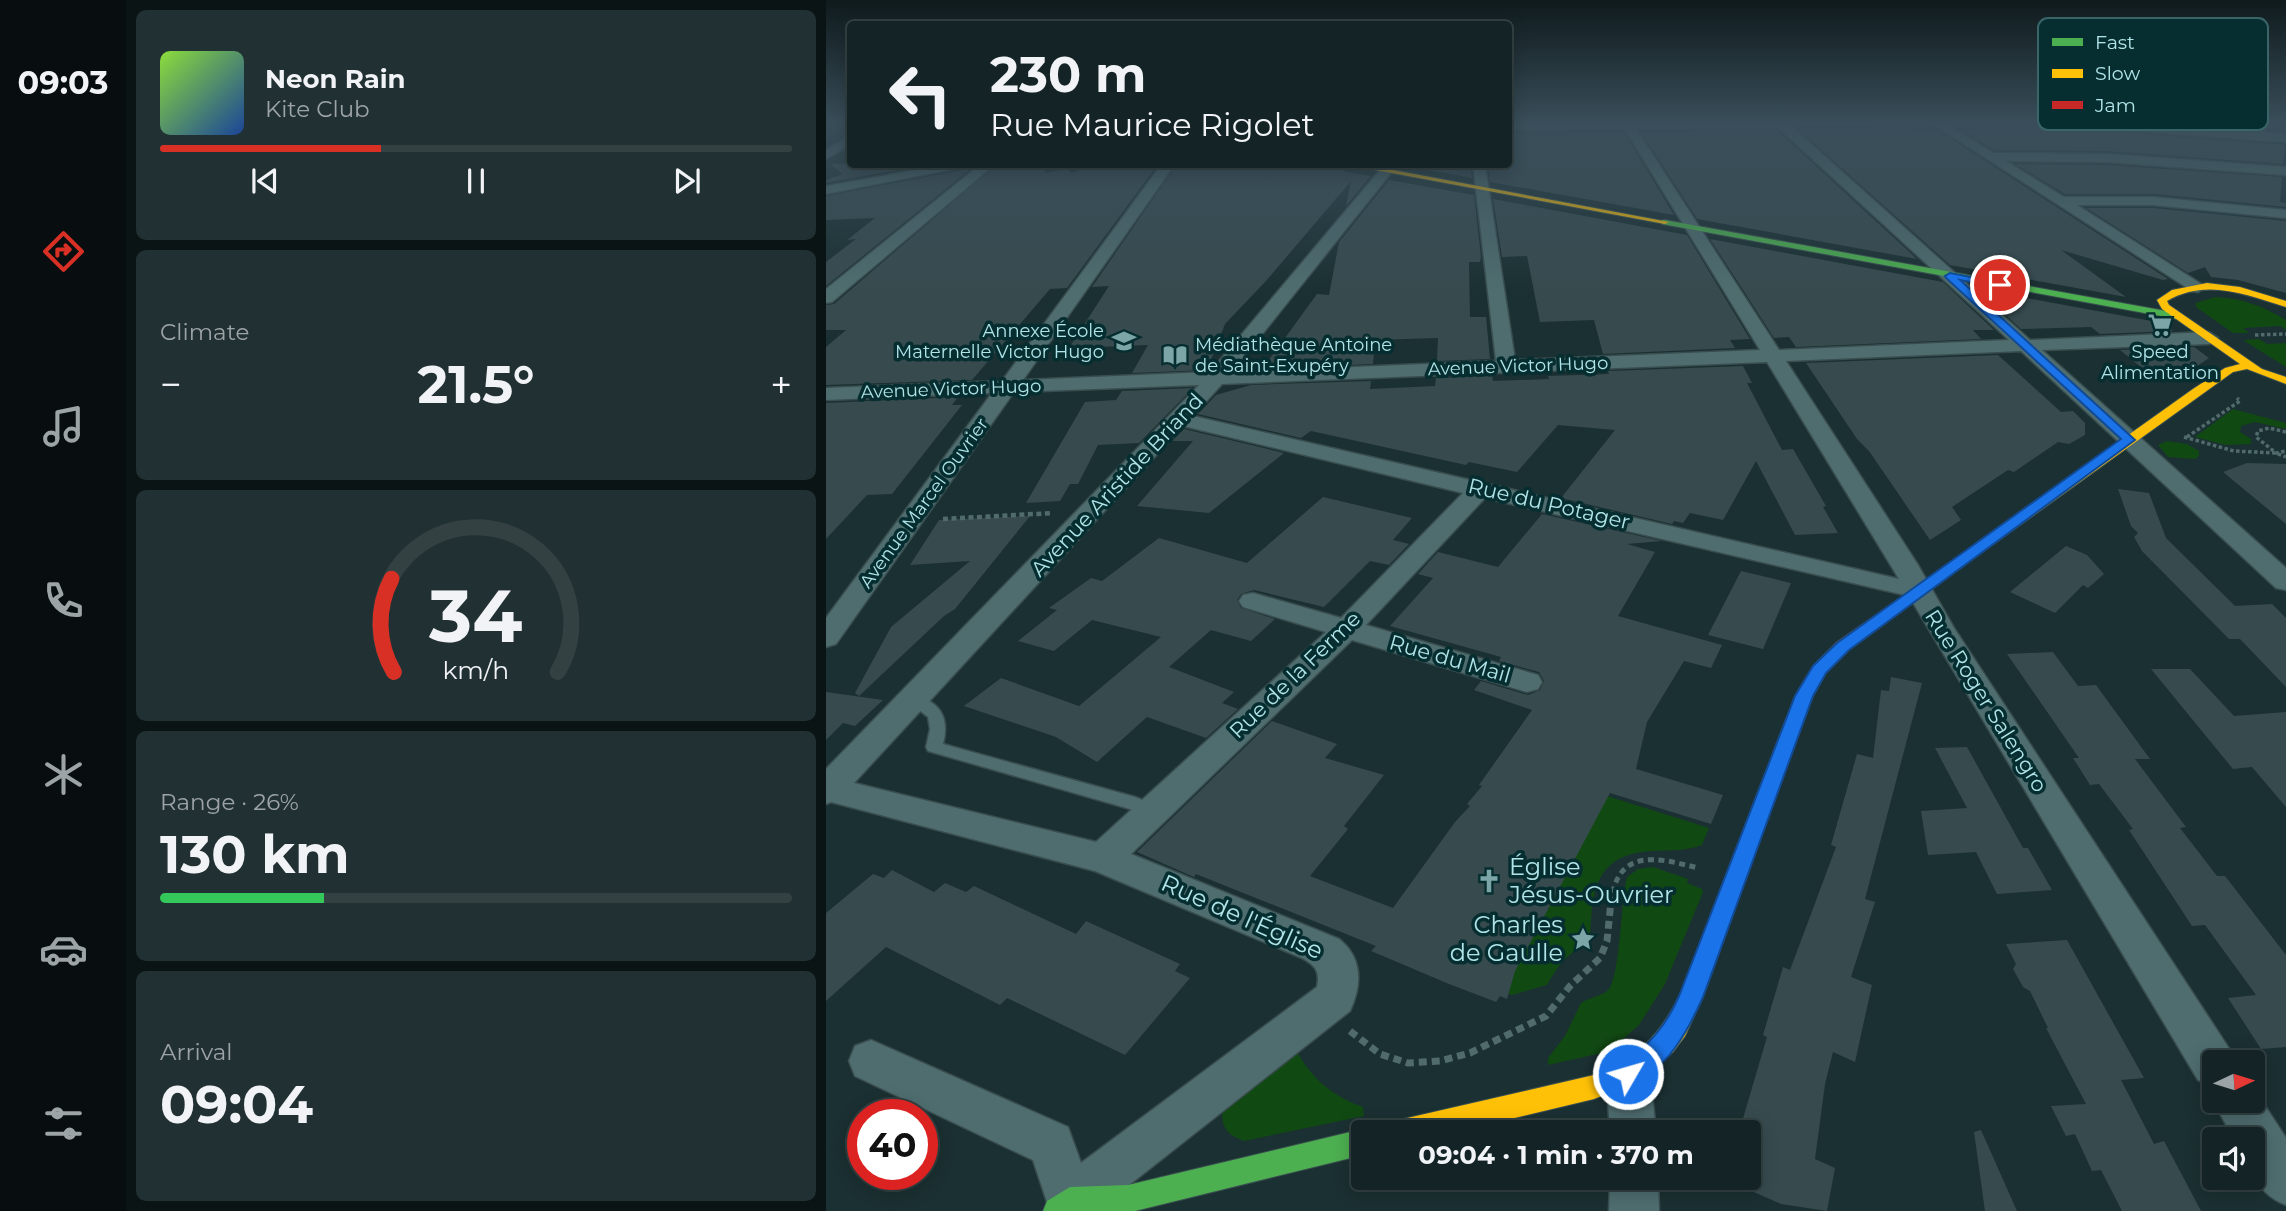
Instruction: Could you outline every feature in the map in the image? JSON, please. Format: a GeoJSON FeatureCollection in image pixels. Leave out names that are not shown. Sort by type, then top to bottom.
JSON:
{"type":"FeatureCollection","features":[{"type":"Feature","properties":{"kind":"street"},"geometry":{"type":"LineString","coordinates":[[826,190],[891,179]]}},
{"type":"Feature","properties":{"kind":"street"},"geometry":{"type":"LineString","coordinates":[[826,298],[971,179]]}},
{"type":"Feature","properties":{"kind":"street","name":"Avenue Marcel Ouvrier"},"geometry":{"type":"LineString","coordinates":[[826,638],[1159,179]]}},
{"type":"Feature","properties":{"kind":"street","name":"Avenue Aristide Briand"},"geometry":{"type":"LineString","coordinates":[[827,790],[1217,378],[1380,179]]}},
{"type":"Feature","properties":{"kind":"street"},"geometry":{"type":"LineString","coordinates":[[1434,179],[1693,229],[2177,316]]}},
{"type":"Feature","properties":{"kind":"street"},"geometry":{"type":"LineString","coordinates":[[1481,179],[1506,366]]}},
{"type":"Feature","properties":{"kind":"street","name":"Rue Roger Salengro"},"geometry":{"type":"LineString","coordinates":[[1661,179],[2205,1050]]}},
{"type":"Feature","properties":{"kind":"street"},"geometry":{"type":"LineString","coordinates":[[1842,179],[2286,582]]}},
{"type":"Feature","properties":{"kind":"street"},"geometry":{"type":"LineString","coordinates":[[2025,179],[2198,287]]}},
{"type":"Feature","properties":{"kind":"street"},"geometry":{"type":"LineString","coordinates":[[2061,201],[2153,201],[2286,214]]}},
{"type":"Feature","properties":{"kind":"street"},"geometry":{"type":"LineString","coordinates":[[2286,304],[2253,292],[2198,287],[2184,289],[2165,297],[2162,303],[2249,365],[2286,381]]}},
{"type":"Feature","properties":{"kind":"street","name":"Avenue Victor Hugo"},"geometry":{"type":"LineString","coordinates":[[826,394],[2209,338]]}},
{"type":"Feature","properties":{"kind":"street"},"geometry":{"type":"LineString","coordinates":[[1454,1120],[1594,1087],[1628,1074],[1649,1058],[1676,1028],[1804,696],[1819,670],[1843,646],[1919,589],[2219,375],[2249,365]]}},
{"type":"Feature","properties":{"kind":"street","name":"Rue du Potager"},"geometry":{"type":"LineString","coordinates":[[1179,419],[1896,587],[1919,589]]}},
{"type":"Feature","properties":{"kind":"street","name":"Rue de la Ferme"},"geometry":{"type":"LineString","coordinates":[[1103,858],[1346,629],[1481,488]]}},
{"type":"Feature","properties":{"kind":"street","name":"Rue du Mail"},"geometry":{"type":"LineString","coordinates":[[1252,601],[1527,682]]}},
{"type":"Feature","properties":{"kind":"street","name":"Rue de l'Église"},"geometry":{"type":"LineString","coordinates":[[827,790],[1103,858],[1330,953],[1339,965],[1335,998]]}},
{"type":"Feature","properties":{"kind":"street"},"geometry":{"type":"LineString","coordinates":[[1063,1206],[1335,998]]}},
{"type":"Feature","properties":{"kind":"street"},"geometry":{"type":"LineString","coordinates":[[871,1061],[1051,1144],[1063,1206]]}},
{"type":"Feature","properties":{"kind":"street"},"geometry":{"type":"LineString","coordinates":[[1628,1074],[1632,1120]]}},
{"type":"Feature","properties":{"kind":"street"},"geometry":{"type":"LineString","coordinates":[[2244,1113],[2286,1181]]}},
{"type":"Feature","properties":{"kind":"street"},"geometry":{"type":"LineString","coordinates":[[1063,1206],[1128,1199],[1351,1145]]}},
{"type":"Feature","properties":{"kind":"street"},"geometry":{"type":"LineString","coordinates":[[1634,1190],[1634,1211]]}},
{"type":"Feature","properties":{"kind":"lane"},"geometry":{"type":"LineString","coordinates":[[913,699],[929,707],[938,718],[939,731],[934,747],[1135,804],[1151,811]]}},
{"type":"Feature","properties":{"kind":"path"},"geometry":{"type":"LineString","coordinates":[[2246,336],[2286,334]]}},
{"type":"Feature","properties":{"kind":"path"},"geometry":{"type":"LineString","coordinates":[[2150,425],[2213,447],[2276,453],[2286,457]]}},
{"type":"Feature","properties":{"kind":"path"},"geometry":{"type":"LineString","coordinates":[[2286,432],[2269,428],[2258,431],[2256,437],[2276,453],[2286,451]]}},
{"type":"Feature","properties":{"kind":"path"},"geometry":{"type":"LineString","coordinates":[[911,521],[1093,511]]}},
{"type":"Feature","properties":{"kind":"path"},"geometry":{"type":"LineString","coordinates":[[1335,998],[1349,1031],[1380,1054],[1408,1063],[1440,1061],[1470,1053],[1546,1016],[1570,986],[1600,958],[1607,941],[1613,887],[1620,870],[1640,860],[1659,858],[1736,878]]}},
{"type":"Feature","properties":{"kind":"green space"},"geometry":{"type":"Polygon","coordinates":[[[2215,297],[2243,301],[2269,311],[2286,320],[2286,330],[2280,326],[2243,328],[2249,333],[2233,333],[2196,307],[2196,303],[2215,297]]]}},
{"type":"Feature","properties":{"kind":"green space"},"geometry":{"type":"Polygon","coordinates":[[[2259,339],[2267,344],[2286,343],[2286,367],[2243,340],[2259,339]]]}},
{"type":"Feature","properties":{"kind":"green space"},"geometry":{"type":"Polygon","coordinates":[[[2233,409],[2286,423],[2286,429],[2255,422],[2241,426],[2240,432],[2251,439],[2251,444],[2226,445],[2195,437],[2233,409]]]}},
{"type":"Feature","properties":{"kind":"green space"},"geometry":{"type":"Polygon","coordinates":[[[2167,441],[2187,444],[2199,451],[2199,456],[2195,459],[2168,457],[2158,445],[2167,441]]]}},
{"type":"Feature","properties":{"kind":"green space"},"geometry":{"type":"Polygon","coordinates":[[[1604,795],[1709,828],[1702,845],[1697,847],[1633,854],[1618,860],[1599,880],[1592,909],[1590,945],[1569,955],[1547,985],[1512,995],[1498,990],[1604,795]]]}},
{"type":"Feature","properties":{"kind":"green space"},"geometry":{"type":"Polygon","coordinates":[[[1653,867],[1688,879],[1687,883],[1702,889],[1703,892],[1665,984],[1639,1025],[1614,1047],[1602,1053],[1548,1065],[1548,1058],[1565,1036],[1581,1003],[1603,994],[1613,981],[1627,877],[1638,869],[1653,867]]]}},
{"type":"Feature","properties":{"kind":"green space"},"geometry":{"type":"Polygon","coordinates":[[[1294,1046],[1322,1084],[1363,1107],[1364,1116],[1244,1141],[1232,1136],[1223,1123],[1224,1105],[1294,1046]]]}},
{"type":"Feature","properties":{"kind":"building"},"geometry":{"type":"Polygon","coordinates":[[[830,179],[851,179],[826,183],[830,179]]]}},
{"type":"Feature","properties":{"kind":"building"},"geometry":{"type":"Polygon","coordinates":[[[917,179],[959,179],[826,286],[826,262],[856,239],[847,240],[875,218],[826,220],[826,196],[917,179]]]}},
{"type":"Feature","properties":{"kind":"building"},"geometry":{"type":"Polygon","coordinates":[[[980,179],[1147,179],[1067,288],[1050,289],[972,380],[826,385],[826,347],[846,330],[826,330],[826,305],[834,304],[980,179]]]}},
{"type":"Feature","properties":{"kind":"building"},"geometry":{"type":"Polygon","coordinates":[[[1167,179],[1369,179],[1346,206],[1351,181],[1266,281],[1225,324],[1207,370],[1132,373],[1148,345],[1069,348],[1109,286],[1092,287],[1167,179]]]}},
{"type":"Feature","properties":{"kind":"building"},"geometry":{"type":"Polygon","coordinates":[[[1490,179],[1652,179],[1674,215],[1490,182],[1490,179]]]}},
{"type":"Feature","properties":{"kind":"building"},"geometry":{"type":"Polygon","coordinates":[[[1671,179],[1830,179],[1917,259],[1697,219],[1671,179]]]}},
{"type":"Feature","properties":{"kind":"building"},"geometry":{"type":"Polygon","coordinates":[[[1853,179],[2013,179],[2168,279],[2163,280],[2061,250],[2126,297],[1950,265],[1853,179]]]}},
{"type":"Feature","properties":{"kind":"building"},"geometry":{"type":"Polygon","coordinates":[[[2039,179],[2282,179],[2280,202],[2286,203],[2286,207],[2153,194],[2065,194],[2039,179]]]}},
{"type":"Feature","properties":{"kind":"building"},"geometry":{"type":"Polygon","coordinates":[[[1389,180],[1474,195],[1481,257],[1480,262],[1469,262],[1470,317],[1486,317],[1490,359],[1437,361],[1438,338],[1375,340],[1373,364],[1263,368],[1317,294],[1329,295],[1339,242],[1389,180]]]}},
{"type":"Feature","properties":{"kind":"building"},"geometry":{"type":"Polygon","coordinates":[[[1493,199],[1687,235],[1750,339],[1730,340],[1735,348],[1603,354],[1594,320],[1540,322],[1527,256],[1502,257],[1493,199]]]}},
{"type":"Feature","properties":{"kind":"building"},"geometry":{"type":"Polygon","coordinates":[[[2086,208],[2153,208],[2286,221],[2286,293],[2238,280],[2211,277],[2205,267],[2188,273],[2086,208]]]}},
{"type":"Feature","properties":{"kind":"building"},"geometry":{"type":"Polygon","coordinates":[[[1710,239],[1943,282],[1994,330],[1973,330],[1981,339],[1796,347],[1789,337],[1774,338],[1710,239]]]}},
{"type":"Feature","properties":{"kind":"building"},"geometry":{"type":"Polygon","coordinates":[[[1977,289],[2162,323],[2173,331],[2100,334],[2091,327],[2021,329],[1977,289]]]}},
{"type":"Feature","properties":{"kind":"building"},"geometry":{"type":"Polygon","coordinates":[[[2194,347],[2209,358],[2178,379],[2142,368],[2120,350],[2194,347]]]}},
{"type":"Feature","properties":{"kind":"building"},"geometry":{"type":"Polygon","coordinates":[[[1998,355],[2061,412],[2073,411],[2085,423],[2085,435],[2069,444],[2058,442],[2014,472],[2008,470],[1952,507],[1961,520],[1930,540],[1806,363],[1998,355]]]}},
{"type":"Feature","properties":{"kind":"building"},"geometry":{"type":"Polygon","coordinates":[[[1743,366],[1752,383],[1747,383],[1782,450],[1793,449],[1826,506],[1823,507],[1838,533],[1795,535],[1756,461],[1723,520],[1690,513],[1683,523],[1674,521],[1672,524],[1561,498],[1615,430],[1558,425],[1517,472],[1469,462],[1466,465],[1311,431],[1301,438],[1198,414],[1216,395],[1251,385],[1371,381],[1370,389],[1435,386],[1436,378],[1492,376],[1493,381],[1549,379],[1548,376],[1609,374],[1608,371],[1743,366]]]}},
{"type":"Feature","properties":{"kind":"building"},"geometry":{"type":"Polygon","coordinates":[[[1193,388],[1139,443],[1098,445],[1078,484],[1070,484],[1060,501],[1026,503],[1085,402],[1116,400],[1122,391],[1193,388]]]}},
{"type":"Feature","properties":{"kind":"building"},"geometry":{"type":"Polygon","coordinates":[[[958,397],[952,405],[962,405],[892,494],[867,495],[826,539],[826,403],[958,397]]]}},
{"type":"Feature","properties":{"kind":"building"},"geometry":{"type":"Polygon","coordinates":[[[1184,429],[1284,453],[1209,513],[1137,506],[1193,441],[1172,441],[1184,429]]]}},
{"type":"Feature","properties":{"kind":"building"},"geometry":{"type":"Polygon","coordinates":[[[2247,463],[2286,464],[2286,524],[2223,472],[2247,463]]]}},
{"type":"Feature","properties":{"kind":"building"},"geometry":{"type":"Polygon","coordinates":[[[2118,489],[2149,493],[2166,538],[2235,606],[2272,604],[2286,618],[2286,687],[2240,639],[2229,639],[2142,551],[2134,537],[2138,533],[2131,526],[2118,489]]]}},
{"type":"Feature","properties":{"kind":"building"},"geometry":{"type":"Polygon","coordinates":[[[1323,497],[1412,518],[1393,540],[1409,544],[1389,565],[1370,561],[1324,607],[1254,590],[1241,594],[1237,600],[1241,608],[1275,619],[1251,641],[1211,630],[1169,667],[1234,692],[1222,703],[1238,709],[1206,738],[1147,717],[1097,762],[1056,737],[964,706],[1001,678],[1079,706],[1161,637],[1092,620],[1054,651],[1018,641],[1057,610],[1049,608],[1091,578],[1102,581],[1159,538],[1247,563],[1323,497]]]}},
{"type":"Feature","properties":{"kind":"building"},"geometry":{"type":"Polygon","coordinates":[[[1542,514],[1662,541],[1627,544],[1655,552],[1618,616],[1722,645],[1711,668],[1684,661],[1647,722],[1636,769],[1723,795],[1711,824],[1610,793],[1515,971],[1507,999],[1500,996],[1496,1002],[1449,984],[1371,951],[1376,946],[1196,874],[1194,877],[1137,852],[1272,721],[1337,744],[1325,758],[1384,775],[1344,826],[1348,829],[1310,876],[1393,908],[1455,822],[1470,806],[1467,804],[1482,786],[1479,785],[1532,710],[1474,690],[1481,681],[1528,695],[1540,690],[1544,681],[1539,672],[1499,661],[1501,657],[1390,626],[1433,578],[1418,574],[1438,552],[1498,567],[1542,514]]]}},
{"type":"Feature","properties":{"kind":"building"},"geometry":{"type":"Polygon","coordinates":[[[1030,516],[955,609],[944,616],[859,696],[855,693],[891,627],[970,561],[910,565],[939,520],[1030,516]]]}},
{"type":"Feature","properties":{"kind":"building"},"geometry":{"type":"Polygon","coordinates":[[[2066,546],[2087,555],[2104,574],[2088,588],[2083,585],[2055,613],[2010,592],[2066,546]]]}},
{"type":"Feature","properties":{"kind":"building"},"geometry":{"type":"Polygon","coordinates":[[[1741,571],[1791,583],[1763,649],[1708,635],[1741,571]]]}},
{"type":"Feature","properties":{"kind":"building"},"geometry":{"type":"Polygon","coordinates":[[[2053,652],[2078,686],[2096,685],[2150,759],[2135,759],[2186,827],[2180,828],[2217,876],[2225,876],[2286,955],[2286,1047],[2261,1049],[2228,998],[2256,995],[2205,925],[2192,926],[2129,830],[2133,829],[2099,784],[2090,785],[2073,758],[2079,758],[2007,654],[2053,652]]]}},
{"type":"Feature","properties":{"kind":"building"},"geometry":{"type":"Polygon","coordinates":[[[2151,669],[2190,669],[2234,716],[2286,712],[2286,807],[2252,767],[2233,769],[2151,669]]]}},
{"type":"Feature","properties":{"kind":"building"},"geometry":{"type":"Polygon","coordinates":[[[1891,677],[1922,683],[1865,899],[1875,902],[1851,977],[1872,985],[1855,1062],[1833,1052],[1825,1084],[1815,1159],[1835,1168],[1827,1211],[1781,1204],[1749,1190],[1761,1190],[1761,1120],[1743,1120],[1767,1037],[1763,1035],[1783,967],[1790,970],[1836,847],[1831,845],[1857,754],[1873,758],[1881,690],[1889,691],[1891,677]]]}},
{"type":"Feature","properties":{"kind":"building"},"geometry":{"type":"Polygon","coordinates":[[[826,692],[883,700],[855,726],[843,723],[826,740],[826,692]]]}},
{"type":"Feature","properties":{"kind":"building"},"geometry":{"type":"Polygon","coordinates":[[[1967,747],[2023,848],[2028,848],[2052,890],[1997,894],[1976,852],[1928,855],[1921,811],[1967,808],[1935,748],[1967,747]]]}},
{"type":"Feature","properties":{"kind":"building"},"geometry":{"type":"Polygon","coordinates":[[[892,870],[934,892],[945,883],[966,892],[974,886],[1076,934],[1086,921],[1180,964],[1175,971],[1190,978],[1125,1055],[1007,998],[1000,1005],[886,947],[826,1001],[826,913],[873,874],[884,878],[892,870]]]}},
{"type":"Feature","properties":{"kind":"building"},"geometry":{"type":"Polygon","coordinates":[[[2067,940],[2144,1078],[2121,1080],[2154,1144],[2164,1141],[2201,1211],[2122,1211],[2101,1170],[2092,1171],[2075,1134],[2066,1136],[2051,1106],[2086,1104],[2030,991],[2023,987],[2013,969],[2016,964],[2006,944],[2067,940]]]}},
{"type":"Feature","properties":{"kind":"building"},"geometry":{"type":"Polygon","coordinates":[[[1981,1130],[2017,1211],[1985,1211],[1974,1132],[1981,1130]]]}},
{"type":"Feature","properties":{"kind":"traffic: fast"},"geometry":{"type":"LineString","coordinates":[[1665,222],[2177,316]]}},
{"type":"Feature","properties":{"kind":"traffic: fast"},"geometry":{"type":"LineString","coordinates":[[1057,1211],[1070,1201],[1128,1199],[1351,1145]]}},
{"type":"Feature","properties":{"kind":"traffic: slow"},"geometry":{"type":"LineString","coordinates":[[1426,179],[1665,222]]}},
{"type":"Feature","properties":{"kind":"traffic: slow"},"geometry":{"type":"LineString","coordinates":[[2286,304],[2240,290],[2207,286],[2176,292],[2162,300],[2165,307],[2258,371],[2286,381]]}},
{"type":"Feature","properties":{"kind":"traffic: slow"},"geometry":{"type":"LineString","coordinates":[[1983,545],[2197,391],[2229,370],[2249,365]]}},
{"type":"Feature","properties":{"kind":"traffic: slow"},"geometry":{"type":"LineString","coordinates":[[1454,1120],[1594,1087],[1628,1074],[1664,1044],[1676,1028],[1691,997],[1758,818]]}},
{"type":"Feature","properties":{"kind":"traffic: jam"},"geometry":{"type":"LineString","coordinates":[[1758,818],[1804,696],[1819,670],[1843,646],[1983,545]]}},
{"type":"Feature","properties":{"kind":"place","name":"Speed Alimentation"},"geometry":{"type":"Point","coordinates":[2160,325]}},
{"type":"Feature","properties":{"kind":"place","name":"Annexe École Maternelle Victor Hugo"},"geometry":{"type":"Point","coordinates":[1124,341]}},
{"type":"Feature","properties":{"kind":"place","name":"Médiathèque Antoine de Saint-Exupéry"},"geometry":{"type":"Point","coordinates":[1175,355]}},
{"type":"Feature","properties":{"kind":"place","name":"Église Jésus-Ouvrier"},"geometry":{"type":"Point","coordinates":[1489,881]}},
{"type":"Feature","properties":{"kind":"place","name":"Charles de Gaulle"},"geometry":{"type":"Point","coordinates":[1583,939]}},
{"type":"Feature","properties":{"kind":"route"},"geometry":{"type":"LineString","coordinates":[[1628,1074],[1664,1044],[1676,1028],[1691,997],[1804,696],[1819,670],[1843,646],[1919,589],[2129,440],[1950,276],[2000,285]]}}]}
